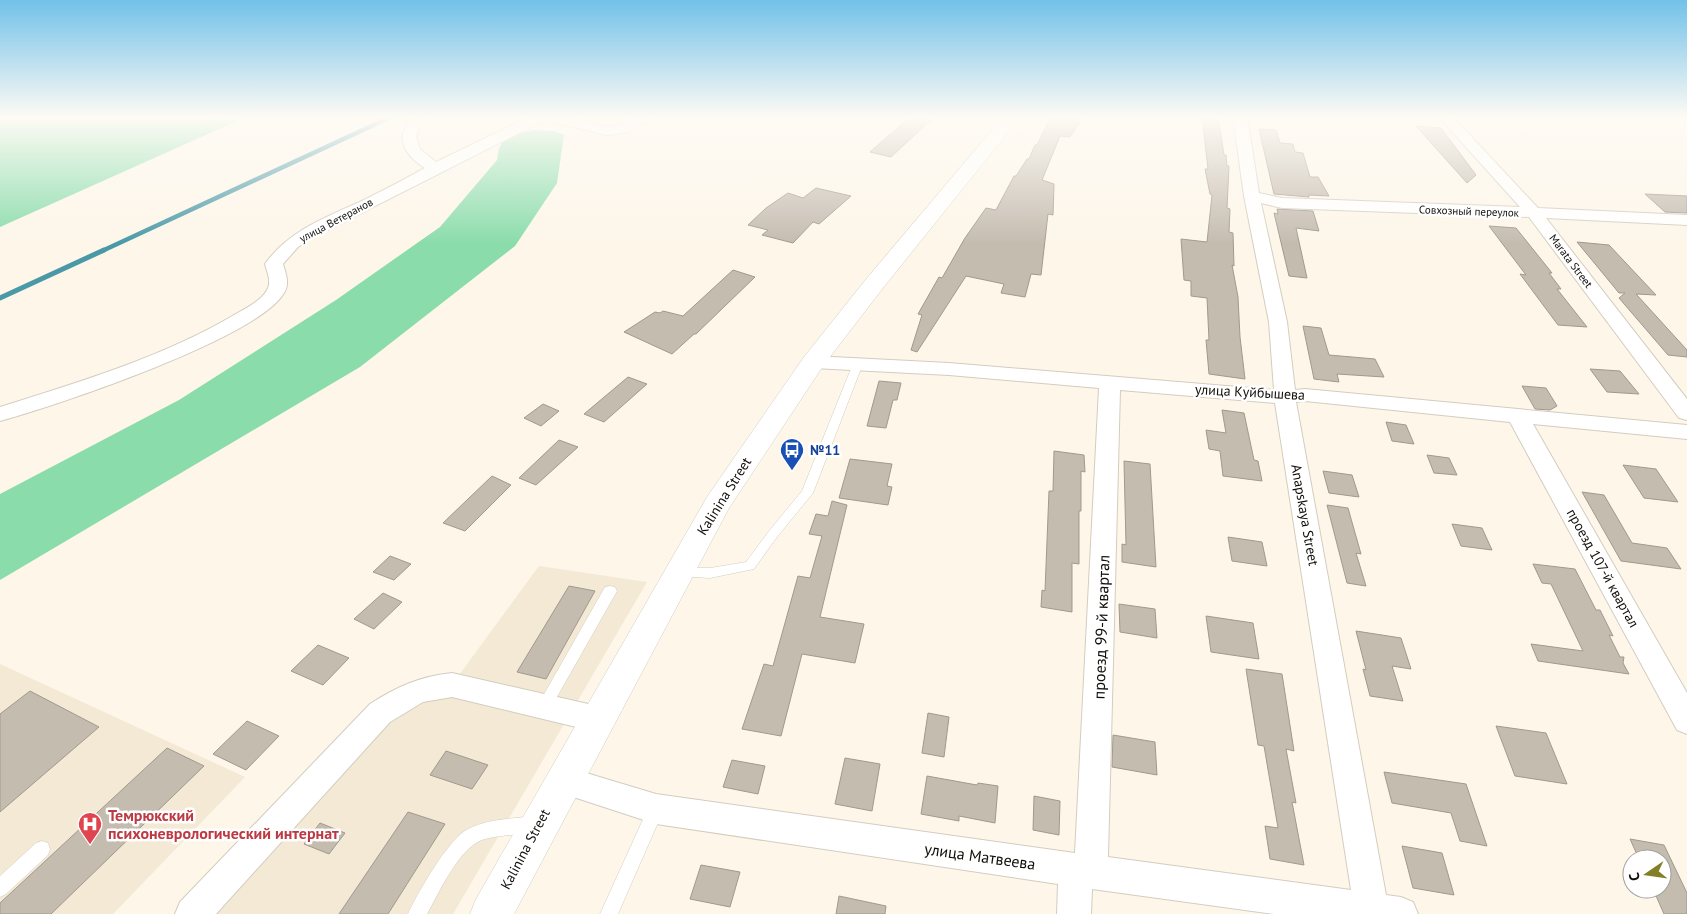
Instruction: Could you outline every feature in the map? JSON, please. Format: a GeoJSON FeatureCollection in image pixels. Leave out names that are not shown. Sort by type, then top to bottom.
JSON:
{"type":"FeatureCollection","features":[{"type":"Feature","properties":{"kind":"main road","name":"Kalinina Street"},"geometry":{"type":"LineString","coordinates":[[491,914],[539,823],[717,504],[813,362],[978,159]]}},
{"type":"Feature","properties":{"kind":"street"},"geometry":{"type":"LineString","coordinates":[[420,159],[435,168]]}},
{"type":"Feature","properties":{"kind":"street","name":"улица Ветеранов"},"geometry":{"type":"LineString","coordinates":[[0,414],[48,400],[186,346],[247,316],[274,294],[279,282],[274,264],[278,255],[290,245],[306,234],[455,159]]}},
{"type":"Feature","properties":{"kind":"street","name":"Anapskaya Street"},"geometry":{"type":"LineString","coordinates":[[1246,159],[1252,196],[1278,322],[1285,397],[1381,912]]}},
{"type":"Feature","properties":{"kind":"street","name":"Marata Street"},"geometry":{"type":"LineString","coordinates":[[1484,159],[1534,213],[1687,414]]}},
{"type":"Feature","properties":{"kind":"street","name":"Совхозный переулок"},"geometry":{"type":"LineString","coordinates":[[1252,196],[1282,203],[1534,213],[1562,212],[1687,220]]}},
{"type":"Feature","properties":{"kind":"street","name":"улица Куйбышева"},"geometry":{"type":"LineString","coordinates":[[813,362],[857,366],[949,369],[1285,397],[1306,395],[1687,432]]}},
{"type":"Feature","properties":{"kind":"street","name":"проезд 99-й квартал"},"geometry":{"type":"LineString","coordinates":[[1074,914],[1083,871],[1110,382]]}},
{"type":"Feature","properties":{"kind":"street","name":"проезд 107-й квартал"},"geometry":{"type":"LineString","coordinates":[[1518,416],[1687,721]]}},
{"type":"Feature","properties":{"kind":"street"},"geometry":{"type":"LineString","coordinates":[[192,914],[380,713],[410,693],[452,684],[597,719]]}},
{"type":"Feature","properties":{"kind":"street","name":"улица Матвеева"},"geometry":{"type":"LineString","coordinates":[[563,780],[656,809],[1381,912]]}},
{"type":"Feature","properties":{"kind":"lane"},"geometry":{"type":"LineString","coordinates":[[678,573],[710,573],[750,566],[773,534],[807,493],[857,366]]}},
{"type":"Feature","properties":{"kind":"lane"},"geometry":{"type":"LineString","coordinates":[[544,707],[610,591]]}},
{"type":"Feature","properties":{"kind":"lane"},"geometry":{"type":"LineString","coordinates":[[609,914],[656,809]]}},
{"type":"Feature","properties":{"kind":"lane"},"geometry":{"type":"LineString","coordinates":[[417,914],[458,847],[470,836],[483,831],[539,823]]}},
{"type":"Feature","properties":{"kind":"lane"},"geometry":{"type":"LineString","coordinates":[[0,888],[42,849]]}},
{"type":"Feature","properties":{"kind":"shaded area"},"geometry":{"type":"Polygon","coordinates":[[[539,566],[647,582],[453,914],[210,914],[380,726],[410,706],[443,697],[539,566]]]}},
{"type":"Feature","properties":{"kind":"shaded area","name":"Темрюкский психоневрологический интернат"},"geometry":{"type":"Polygon","coordinates":[[[0,664],[245,777],[113,914],[0,914],[0,664]]]}},
{"type":"Feature","properties":{"kind":"green space"},"geometry":{"type":"Polygon","coordinates":[[[0,159],[153,159],[0,227],[0,159]]]}},
{"type":"Feature","properties":{"kind":"green space"},"geometry":{"type":"Polygon","coordinates":[[[561,159],[557,183],[515,246],[360,367],[0,580],[0,494],[179,400],[336,300],[440,227],[497,160],[561,159]]]}},
{"type":"Feature","properties":{"kind":"building"},"geometry":{"type":"Polygon","coordinates":[[[1029,159],[1051,159],[1042,180],[1054,184],[1053,215],[1048,214],[1041,275],[1031,274],[1025,297],[1001,293],[1004,284],[966,276],[917,352],[911,350],[922,315],[918,314],[939,277],[942,278],[965,238],[986,208],[996,210],[1014,176],[1029,159]]]}},
{"type":"Feature","properties":{"kind":"building"},"geometry":{"type":"Polygon","coordinates":[[[1207,159],[1226,159],[1227,166],[1229,166],[1227,208],[1230,209],[1229,232],[1233,233],[1234,266],[1232,265],[1238,297],[1245,379],[1209,374],[1206,340],[1209,340],[1207,298],[1191,296],[1191,281],[1184,280],[1181,239],[1207,242],[1212,195],[1210,194],[1205,169],[1208,169],[1207,159]]]}},
{"type":"Feature","properties":{"kind":"building"},"geometry":{"type":"Polygon","coordinates":[[[1266,159],[1305,159],[1310,177],[1318,177],[1329,196],[1309,195],[1309,197],[1274,194],[1266,159]]]}},
{"type":"Feature","properties":{"kind":"building"},"geometry":{"type":"Polygon","coordinates":[[[1445,159],[1464,159],[1476,175],[1467,183],[1445,159]]]}},
{"type":"Feature","properties":{"kind":"building"},"geometry":{"type":"Polygon","coordinates":[[[816,188],[851,196],[819,224],[813,222],[793,243],[762,235],[768,230],[748,225],[766,208],[788,193],[803,198],[816,188]]]}},
{"type":"Feature","properties":{"kind":"building"},"geometry":{"type":"Polygon","coordinates":[[[1645,194],[1687,196],[1687,213],[1665,212],[1645,194]]]}},
{"type":"Feature","properties":{"kind":"building"},"geometry":{"type":"Polygon","coordinates":[[[1277,209],[1313,211],[1319,231],[1296,228],[1307,278],[1289,276],[1274,213],[1278,214],[1277,209]]]}},
{"type":"Feature","properties":{"kind":"building"},"geometry":{"type":"Polygon","coordinates":[[[1489,226],[1516,228],[1552,273],[1549,273],[1561,289],[1557,289],[1587,327],[1558,325],[1520,274],[1526,275],[1489,226]]]}},
{"type":"Feature","properties":{"kind":"building"},"geometry":{"type":"Polygon","coordinates":[[[1577,242],[1609,245],[1656,295],[1636,294],[1687,350],[1687,357],[1668,355],[1619,298],[1625,293],[1619,293],[1577,242]]]}},
{"type":"Feature","properties":{"kind":"building"},"geometry":{"type":"Polygon","coordinates":[[[733,270],[755,277],[696,334],[672,354],[624,332],[655,312],[660,313],[663,311],[683,316],[733,270]]]}},
{"type":"Feature","properties":{"kind":"building"},"geometry":{"type":"Polygon","coordinates":[[[1303,326],[1321,328],[1329,355],[1375,359],[1384,377],[1337,374],[1339,382],[1314,379],[1303,326]]]}},
{"type":"Feature","properties":{"kind":"building"},"geometry":{"type":"Polygon","coordinates":[[[1590,369],[1620,371],[1639,394],[1607,392],[1590,369]]]}},
{"type":"Feature","properties":{"kind":"building"},"geometry":{"type":"Polygon","coordinates":[[[628,377],[647,384],[604,422],[584,414],[628,377]]]}},
{"type":"Feature","properties":{"kind":"building"},"geometry":{"type":"Polygon","coordinates":[[[879,381],[901,383],[897,400],[893,400],[886,428],[867,426],[879,381]]]}},
{"type":"Feature","properties":{"kind":"building"},"geometry":{"type":"Polygon","coordinates":[[[1522,386],[1546,388],[1557,406],[1550,410],[1535,409],[1522,386]]]}},
{"type":"Feature","properties":{"kind":"building"},"geometry":{"type":"Polygon","coordinates":[[[543,404],[559,411],[541,426],[524,418],[543,404]]]}},
{"type":"Feature","properties":{"kind":"building"},"geometry":{"type":"Polygon","coordinates":[[[1222,410],[1244,413],[1254,460],[1258,461],[1262,481],[1223,476],[1220,451],[1209,449],[1206,430],[1226,433],[1222,410]]]}},
{"type":"Feature","properties":{"kind":"building"},"geometry":{"type":"Polygon","coordinates":[[[1386,422],[1406,425],[1414,444],[1392,441],[1386,422]]]}},
{"type":"Feature","properties":{"kind":"building"},"geometry":{"type":"Polygon","coordinates":[[[559,440],[578,447],[536,485],[519,478],[559,440]]]}},
{"type":"Feature","properties":{"kind":"building"},"geometry":{"type":"Polygon","coordinates":[[[1054,451],[1084,455],[1085,472],[1081,471],[1081,511],[1079,511],[1079,564],[1072,563],[1072,612],[1041,607],[1042,590],[1045,591],[1049,491],[1053,491],[1054,451]]]}},
{"type":"Feature","properties":{"kind":"building"},"geometry":{"type":"Polygon","coordinates":[[[1427,455],[1449,458],[1457,475],[1434,473],[1427,455]]]}},
{"type":"Feature","properties":{"kind":"building"},"geometry":{"type":"Polygon","coordinates":[[[850,459],[892,464],[887,486],[892,487],[888,505],[839,498],[850,459]]]}},
{"type":"Feature","properties":{"kind":"building"},"geometry":{"type":"Polygon","coordinates":[[[1124,461],[1150,464],[1156,567],[1122,562],[1122,544],[1126,545],[1124,461]]]}},
{"type":"Feature","properties":{"kind":"building"},"geometry":{"type":"Polygon","coordinates":[[[1623,465],[1656,469],[1678,502],[1644,498],[1623,465]]]}},
{"type":"Feature","properties":{"kind":"building"},"geometry":{"type":"Polygon","coordinates":[[[1323,471],[1352,475],[1359,497],[1329,493],[1323,471]]]}},
{"type":"Feature","properties":{"kind":"building"},"geometry":{"type":"Polygon","coordinates":[[[492,476],[511,485],[465,531],[443,523],[492,476]]]}},
{"type":"Feature","properties":{"kind":"building"},"geometry":{"type":"Polygon","coordinates":[[[1582,492],[1604,495],[1632,543],[1667,548],[1681,569],[1621,561],[1582,492]]]}},
{"type":"Feature","properties":{"kind":"building"},"geometry":{"type":"Polygon","coordinates":[[[832,501],[847,505],[820,617],[864,624],[855,663],[802,654],[781,736],[742,729],[764,664],[773,666],[798,576],[810,578],[822,536],[809,534],[816,514],[828,516],[832,501]]]}},
{"type":"Feature","properties":{"kind":"building"},"geometry":{"type":"Polygon","coordinates":[[[1327,505],[1348,508],[1361,554],[1356,553],[1366,586],[1347,583],[1327,505]]]}},
{"type":"Feature","properties":{"kind":"building"},"geometry":{"type":"Polygon","coordinates":[[[1452,524],[1482,528],[1492,550],[1461,546],[1452,524]]]}},
{"type":"Feature","properties":{"kind":"building"},"geometry":{"type":"Polygon","coordinates":[[[1228,537],[1262,542],[1267,566],[1232,561],[1228,537]]]}},
{"type":"Feature","properties":{"kind":"building"},"geometry":{"type":"Polygon","coordinates":[[[390,556],[411,564],[394,580],[373,572],[390,556]]]}},
{"type":"Feature","properties":{"kind":"building"},"geometry":{"type":"Polygon","coordinates":[[[1533,564],[1575,569],[1596,610],[1600,610],[1613,636],[1609,635],[1620,657],[1624,657],[1623,663],[1629,674],[1538,661],[1531,644],[1583,651],[1551,584],[1542,583],[1533,564]]]}},
{"type":"Feature","properties":{"kind":"building"},"geometry":{"type":"Polygon","coordinates":[[[569,586],[595,591],[546,679],[517,672],[569,586]]]}},
{"type":"Feature","properties":{"kind":"building"},"geometry":{"type":"Polygon","coordinates":[[[383,593],[402,602],[374,629],[354,619],[383,593]]]}},
{"type":"Feature","properties":{"kind":"building"},"geometry":{"type":"Polygon","coordinates":[[[1119,604],[1155,609],[1157,638],[1120,632],[1119,604]]]}},
{"type":"Feature","properties":{"kind":"building"},"geometry":{"type":"Polygon","coordinates":[[[1206,616],[1253,623],[1259,659],[1211,652],[1206,616]]]}},
{"type":"Feature","properties":{"kind":"building"},"geometry":{"type":"Polygon","coordinates":[[[1356,631],[1401,638],[1411,669],[1392,666],[1403,701],[1370,696],[1363,669],[1366,670],[1356,631]]]}},
{"type":"Feature","properties":{"kind":"building"},"geometry":{"type":"Polygon","coordinates":[[[318,645],[349,658],[323,685],[291,671],[318,645]]]}},
{"type":"Feature","properties":{"kind":"building"},"geometry":{"type":"Polygon","coordinates":[[[1246,669],[1282,674],[1294,751],[1286,749],[1296,803],[1292,802],[1304,865],[1270,859],[1265,826],[1278,828],[1264,746],[1258,745],[1246,669]]]}},
{"type":"Feature","properties":{"kind":"building"},"geometry":{"type":"Polygon","coordinates":[[[30,691],[99,727],[0,812],[0,714],[30,691]]]}},
{"type":"Feature","properties":{"kind":"building"},"geometry":{"type":"Polygon","coordinates":[[[928,713],[949,717],[944,757],[922,753],[928,713]]]}},
{"type":"Feature","properties":{"kind":"building"},"geometry":{"type":"Polygon","coordinates":[[[247,721],[279,736],[246,770],[213,754],[247,721]]]}},
{"type":"Feature","properties":{"kind":"building"},"geometry":{"type":"Polygon","coordinates":[[[1496,726],[1546,733],[1567,784],[1515,776],[1496,726]]]}},
{"type":"Feature","properties":{"kind":"building"},"geometry":{"type":"Polygon","coordinates":[[[1113,735],[1155,742],[1157,775],[1112,767],[1113,735]]]}},
{"type":"Feature","properties":{"kind":"building"},"geometry":{"type":"Polygon","coordinates":[[[167,748],[204,766],[51,914],[0,914],[0,903],[167,748]]]}},
{"type":"Feature","properties":{"kind":"building"},"geometry":{"type":"Polygon","coordinates":[[[446,751],[488,765],[472,789],[430,775],[446,751]]]}},
{"type":"Feature","properties":{"kind":"building"},"geometry":{"type":"Polygon","coordinates":[[[845,758],[880,764],[872,811],[835,804],[845,758]]]}},
{"type":"Feature","properties":{"kind":"building"},"geometry":{"type":"Polygon","coordinates":[[[732,760],[765,766],[758,794],[723,787],[732,760]]]}},
{"type":"Feature","properties":{"kind":"building"},"geometry":{"type":"Polygon","coordinates":[[[1384,772],[1466,784],[1487,846],[1460,841],[1451,813],[1392,803],[1384,772]]]}},
{"type":"Feature","properties":{"kind":"building"},"geometry":{"type":"Polygon","coordinates":[[[927,776],[977,785],[978,783],[998,786],[995,823],[959,816],[959,821],[921,814],[927,776]]]}},
{"type":"Feature","properties":{"kind":"building"},"geometry":{"type":"Polygon","coordinates":[[[1034,796],[1060,801],[1059,835],[1033,830],[1034,796]]]}},
{"type":"Feature","properties":{"kind":"building"},"geometry":{"type":"Polygon","coordinates":[[[408,812],[445,824],[388,914],[339,914],[408,812]]]}},
{"type":"Feature","properties":{"kind":"building"},"geometry":{"type":"Polygon","coordinates":[[[320,823],[345,833],[329,854],[304,844],[320,823]]]}},
{"type":"Feature","properties":{"kind":"building"},"geometry":{"type":"Polygon","coordinates":[[[1630,839],[1664,845],[1666,849],[1634,849],[1630,839]]]}},
{"type":"Feature","properties":{"kind":"building"},"geometry":{"type":"Polygon","coordinates":[[[1402,846],[1442,853],[1454,895],[1413,888],[1402,846]]]}},
{"type":"Feature","properties":{"kind":"building"},"geometry":{"type":"Polygon","coordinates":[[[1672,862],[1687,893],[1687,914],[1664,914],[1657,899],[1672,899],[1672,862]]]}},
{"type":"Feature","properties":{"kind":"building"},"geometry":{"type":"Polygon","coordinates":[[[701,865],[740,872],[730,907],[690,899],[701,865]]]}},
{"type":"Feature","properties":{"kind":"building"},"geometry":{"type":"Polygon","coordinates":[[[839,896],[886,906],[885,914],[836,914],[839,896]]]}},
{"type":"Feature","properties":{"kind":"waterway"},"geometry":{"type":"LineString","coordinates":[[102,251],[301,159]]}},
{"type":"Feature","properties":{"kind":"waterway"},"geometry":{"type":"LineString","coordinates":[[0,298],[104,250]]}},
{"type":"Feature","properties":{"kind":"place","name":"№11"},"geometry":{"type":"Point","coordinates":[792,471]}},
{"type":"Feature","properties":{"kind":"place","name":"Темрюкский психоневрологический интернат"},"geometry":{"type":"Point","coordinates":[90,845]}}]}
